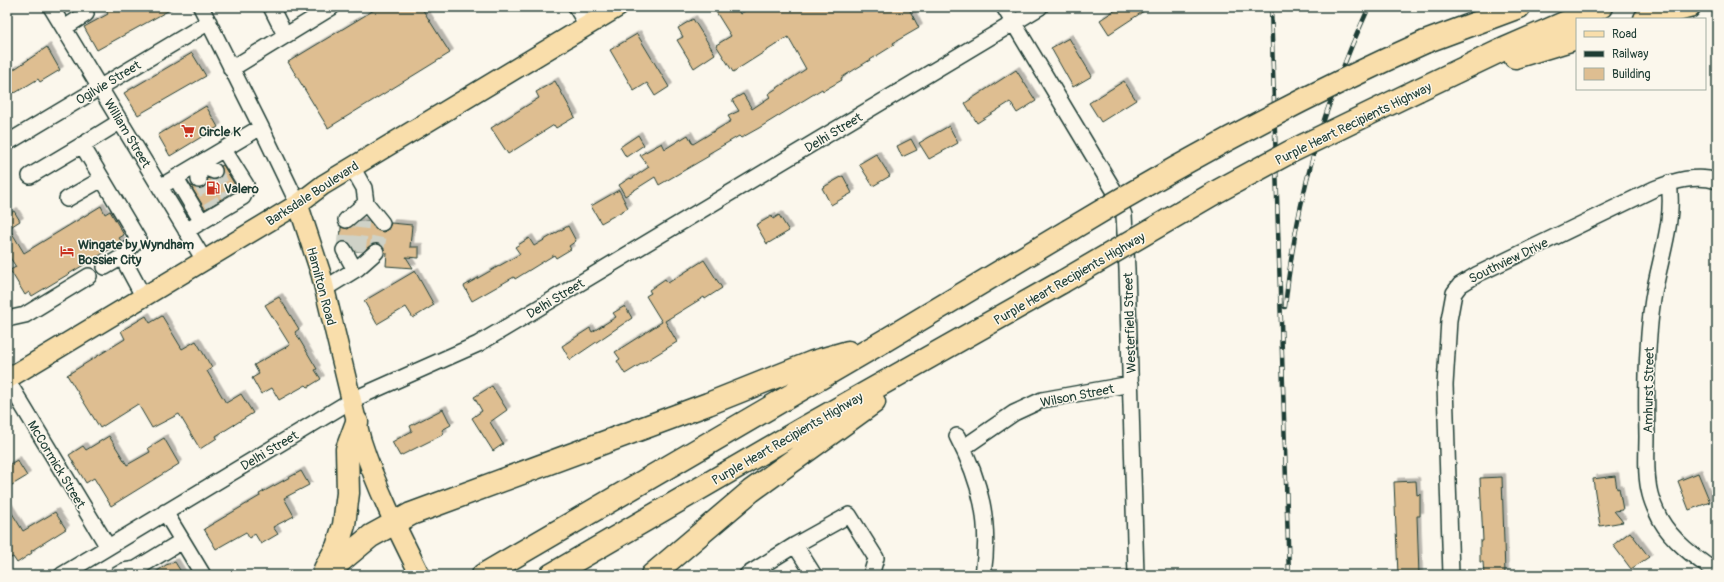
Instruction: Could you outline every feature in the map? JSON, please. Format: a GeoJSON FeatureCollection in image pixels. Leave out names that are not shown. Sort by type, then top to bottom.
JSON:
{"type":"FeatureCollection","features":[{"type":"Feature","properties":{"kind":"highway"},"geometry":{"type":"LineString","coordinates":[[1425,42],[1492,7]]}},
{"type":"Feature","properties":{"kind":"highway"},"geometry":{"type":"LineString","coordinates":[[484,575],[1208,149],[1364,69],[1425,42],[1519,7]]}},
{"type":"Feature","properties":{"kind":"highway","name":"Purple Heart Recipients Highway"},"geometry":{"type":"LineString","coordinates":[[550,575],[1218,191],[1284,156],[1418,90],[1504,49],[1601,7]]}},
{"type":"Feature","properties":{"kind":"highway"},"geometry":{"type":"LineString","coordinates":[[1649,18],[1689,7]]}},
{"type":"Feature","properties":{"kind":"highway"},"geometry":{"type":"LineString","coordinates":[[1440,80],[1576,38]]}},
{"type":"Feature","properties":{"kind":"highway"},"geometry":{"type":"LineString","coordinates":[[324,575],[371,536],[394,522],[423,509],[708,404],[813,362],[884,340]]}},
{"type":"Feature","properties":{"kind":"highway"},"geometry":{"type":"LineString","coordinates":[[652,575],[751,491],[961,340]]}},
{"type":"Feature","properties":{"kind":"highway"},"geometry":{"type":"LineString","coordinates":[[320,575],[332,557],[344,525],[348,493],[347,449],[357,422]]}},
{"type":"Feature","properties":{"kind":"main road","name":"Barksdale Boulevard"},"geometry":{"type":"LineString","coordinates":[[7,380],[143,296],[298,204],[352,166],[618,7]]}},
{"type":"Feature","properties":{"kind":"main road","name":"Hamilton Road"},"geometry":{"type":"LineString","coordinates":[[298,204],[324,289],[369,465],[394,522],[420,575]]}},
{"type":"Feature","properties":{"kind":"street","name":"William Street"},"geometry":{"type":"LineString","coordinates":[[51,7],[204,260]]}},
{"type":"Feature","properties":{"kind":"street"},"geometry":{"type":"LineString","coordinates":[[64,28],[86,14],[82,7]]}},
{"type":"Feature","properties":{"kind":"street","name":"Hamilton Road"},"geometry":{"type":"LineString","coordinates":[[201,7],[298,204]]}},
{"type":"Feature","properties":{"kind":"street"},"geometry":{"type":"LineString","coordinates":[[272,7],[286,35]]}},
{"type":"Feature","properties":{"kind":"street"},"geometry":{"type":"LineString","coordinates":[[231,68],[332,7]]}},
{"type":"Feature","properties":{"kind":"street"},"geometry":{"type":"LineString","coordinates":[[576,7],[587,26]]}},
{"type":"Feature","properties":{"kind":"street","name":"Westerfield Street"},"geometry":{"type":"LineString","coordinates":[[1004,7],[1115,192],[1122,209],[1127,269],[1136,575]]}},
{"type":"Feature","properties":{"kind":"street","name":"Delhi Street"},"geometry":{"type":"LineString","coordinates":[[62,575],[352,400],[478,344],[1040,7]]}},
{"type":"Feature","properties":{"kind":"street","name":"Ogilvie Street"},"geometry":{"type":"LineString","coordinates":[[7,143],[209,22]]}},
{"type":"Feature","properties":{"kind":"street"},"geometry":{"type":"LineString","coordinates":[[30,176],[121,121]]}},
{"type":"Feature","properties":{"kind":"street"},"geometry":{"type":"LineString","coordinates":[[160,187],[261,127]]}},
{"type":"Feature","properties":{"kind":"street"},"geometry":{"type":"LineString","coordinates":[[82,145],[138,239],[122,257],[105,267]]}},
{"type":"Feature","properties":{"kind":"street"},"geometry":{"type":"LineString","coordinates":[[186,231],[202,222],[222,202],[243,196],[246,190],[246,185],[224,150]]}},
{"type":"Feature","properties":{"kind":"street"},"geometry":{"type":"LineString","coordinates":[[198,165],[214,171]]}},
{"type":"Feature","properties":{"kind":"street"},"geometry":{"type":"LineString","coordinates":[[198,165],[199,180]]}},
{"type":"Feature","properties":{"kind":"street"},"geometry":{"type":"LineString","coordinates":[[352,166],[364,188],[366,203],[362,221]]}},
{"type":"Feature","properties":{"kind":"street"},"geometry":{"type":"LineString","coordinates":[[176,178],[202,222]]}},
{"type":"Feature","properties":{"kind":"street","name":"Southview Drive"},"geometry":{"type":"LineString","coordinates":[[1451,575],[1445,385],[1449,320],[1454,293],[1460,285],[1478,274],[1669,183],[1697,178],[1717,181]]}},
{"type":"Feature","properties":{"kind":"street"},"geometry":{"type":"LineString","coordinates":[[67,200],[102,179]]}},
{"type":"Feature","properties":{"kind":"street","name":"Amhurst Street"},"geometry":{"type":"LineString","coordinates":[[1669,183],[1671,215],[1653,299],[1650,324],[1646,391],[1647,478],[1654,507],[1668,531],[1694,556],[1717,573]]}},
{"type":"Feature","properties":{"kind":"street"},"geometry":{"type":"LineString","coordinates":[[346,220],[366,203]]}},
{"type":"Feature","properties":{"kind":"street"},"geometry":{"type":"LineString","coordinates":[[366,203],[382,223]]}},
{"type":"Feature","properties":{"kind":"street"},"geometry":{"type":"LineString","coordinates":[[351,250],[355,270]]}},
{"type":"Feature","properties":{"kind":"street"},"geometry":{"type":"LineString","coordinates":[[324,289],[355,270],[376,252]]}},
{"type":"Feature","properties":{"kind":"street"},"geometry":{"type":"LineString","coordinates":[[122,257],[143,296]]}},
{"type":"Feature","properties":{"kind":"street"},"geometry":{"type":"LineString","coordinates":[[8,317],[25,315],[89,276]]}},
{"type":"Feature","properties":{"kind":"street","name":"McCormick Street"},"geometry":{"type":"LineString","coordinates":[[7,380],[108,547]]}},
{"type":"Feature","properties":{"kind":"street","name":"Wilson Street"},"geometry":{"type":"LineString","coordinates":[[983,575],[986,546],[983,504],[975,476],[960,442],[1042,400],[1131,384]]}},
{"type":"Feature","properties":{"kind":"street"},"geometry":{"type":"LineString","coordinates":[[165,512],[203,575]]}},
{"type":"Feature","properties":{"kind":"street"},"geometry":{"type":"LineString","coordinates":[[747,575],[794,545],[848,515],[876,558],[871,575]]}},
{"type":"Feature","properties":{"kind":"street"},"geometry":{"type":"LineString","coordinates":[[117,575],[124,571],[136,569],[182,541]]}},
{"type":"Feature","properties":{"kind":"street"},"geometry":{"type":"LineString","coordinates":[[794,545],[814,575]]}},
{"type":"Feature","properties":{"kind":"building"},"geometry":{"type":"Polygon","coordinates":[[[104,7],[175,7],[97,50],[84,27],[108,14],[104,7]]]}},
{"type":"Feature","properties":{"kind":"building"},"geometry":{"type":"Polygon","coordinates":[[[379,7],[421,7],[450,53],[328,128],[288,62],[379,7]]]}},
{"type":"Feature","properties":{"kind":"building"},"geometry":{"type":"Polygon","coordinates":[[[724,7],[736,7],[740,14],[751,7],[908,7],[919,28],[893,43],[894,45],[841,78],[842,80],[823,91],[822,89],[759,128],[741,138],[739,136],[708,154],[709,156],[659,185],[655,177],[625,196],[619,185],[649,167],[640,155],[662,143],[665,149],[688,135],[693,144],[731,121],[728,116],[739,111],[732,100],[743,94],[752,109],[770,97],[768,94],[806,69],[788,37],[733,72],[716,45],[731,36],[716,12],[724,7]]]}},
{"type":"Feature","properties":{"kind":"building"},"geometry":{"type":"Polygon","coordinates":[[[1120,7],[1150,7],[1109,34],[1100,20],[1120,7]]]}},
{"type":"Feature","properties":{"kind":"building"},"geometry":{"type":"Polygon","coordinates":[[[693,19],[715,54],[694,68],[677,40],[683,37],[678,28],[693,19]]]}},
{"type":"Feature","properties":{"kind":"building"},"geometry":{"type":"Polygon","coordinates":[[[637,34],[669,87],[655,96],[647,83],[634,91],[610,50],[637,34]]]}},
{"type":"Feature","properties":{"kind":"building"},"geometry":{"type":"Polygon","coordinates":[[[1069,38],[1092,76],[1073,87],[1051,48],[1069,38]]]}},
{"type":"Feature","properties":{"kind":"building"},"geometry":{"type":"Polygon","coordinates":[[[47,47],[60,70],[40,82],[38,79],[15,93],[14,92],[7,96],[7,74],[47,47]]]}},
{"type":"Feature","properties":{"kind":"building"},"geometry":{"type":"Polygon","coordinates":[[[192,53],[206,76],[138,115],[124,93],[192,53]]]}},
{"type":"Feature","properties":{"kind":"building"},"geometry":{"type":"Polygon","coordinates":[[[1016,70],[1036,101],[1017,113],[1010,102],[977,123],[965,103],[1016,70]]]}},
{"type":"Feature","properties":{"kind":"building"},"geometry":{"type":"Polygon","coordinates":[[[555,81],[575,117],[556,128],[554,125],[508,154],[491,128],[539,98],[536,92],[555,81]]]}},
{"type":"Feature","properties":{"kind":"building"},"geometry":{"type":"Polygon","coordinates":[[[1124,81],[1136,100],[1101,122],[1089,103],[1124,81]]]}},
{"type":"Feature","properties":{"kind":"building","name":"Circle K"},"geometry":{"type":"Polygon","coordinates":[[[206,106],[218,127],[170,156],[158,135],[206,106]]]}},
{"type":"Feature","properties":{"kind":"building"},"geometry":{"type":"Polygon","coordinates":[[[949,126],[958,143],[929,159],[919,143],[949,126]]]}},
{"type":"Feature","properties":{"kind":"building"},"geometry":{"type":"Polygon","coordinates":[[[638,135],[644,145],[626,157],[620,147],[638,135]]]}},
{"type":"Feature","properties":{"kind":"building"},"geometry":{"type":"Polygon","coordinates":[[[911,139],[917,150],[902,157],[897,146],[911,139]]]}},
{"type":"Feature","properties":{"kind":"building"},"geometry":{"type":"Polygon","coordinates":[[[876,154],[890,176],[873,186],[859,164],[876,154]]]}},
{"type":"Feature","properties":{"kind":"building","name":"Valero"},"geometry":{"type":"Polygon","coordinates":[[[223,165],[237,188],[205,209],[190,185],[195,188],[204,188],[207,184],[208,178],[215,180],[220,178],[223,174],[221,166],[223,165]]]}},
{"type":"Feature","properties":{"kind":"building"},"geometry":{"type":"Polygon","coordinates":[[[843,176],[852,193],[831,205],[822,188],[843,176]]]}},
{"type":"Feature","properties":{"kind":"building"},"geometry":{"type":"Polygon","coordinates":[[[619,190],[628,208],[601,223],[591,206],[619,190]]]}},
{"type":"Feature","properties":{"kind":"building","name":"Wingate by Wyndham Bossier City"},"geometry":{"type":"Polygon","coordinates":[[[101,206],[105,214],[110,211],[124,235],[119,238],[122,242],[32,296],[29,292],[25,295],[10,270],[16,267],[7,253],[7,215],[14,211],[20,221],[9,228],[24,253],[101,206]]]}},
{"type":"Feature","properties":{"kind":"building"},"geometry":{"type":"Polygon","coordinates":[[[779,215],[789,231],[767,244],[756,225],[772,216],[773,219],[779,215]]]}},
{"type":"Feature","properties":{"kind":"building"},"geometry":{"type":"Polygon","coordinates":[[[358,221],[370,222],[375,229],[383,232],[388,230],[391,223],[412,225],[410,247],[419,247],[419,258],[406,257],[413,268],[386,266],[387,253],[385,253],[383,246],[379,244],[374,243],[363,251],[355,251],[349,243],[340,242],[341,227],[348,229],[358,221]]]}},
{"type":"Feature","properties":{"kind":"building"},"geometry":{"type":"Polygon","coordinates":[[[568,226],[576,241],[569,246],[571,249],[556,258],[554,255],[515,279],[514,277],[472,301],[464,286],[520,254],[515,247],[529,238],[534,246],[568,226]]]}},
{"type":"Feature","properties":{"kind":"building"},"geometry":{"type":"Polygon","coordinates":[[[704,260],[722,288],[705,299],[704,297],[665,321],[677,342],[625,374],[617,361],[620,359],[615,352],[662,322],[646,296],[651,293],[649,290],[665,279],[668,283],[704,260]]]}},
{"type":"Feature","properties":{"kind":"building"},"geometry":{"type":"Polygon","coordinates":[[[415,271],[434,305],[413,318],[406,307],[377,324],[364,301],[415,271]]]}},
{"type":"Feature","properties":{"kind":"building"},"geometry":{"type":"Polygon","coordinates":[[[279,297],[299,329],[295,332],[317,369],[315,370],[321,379],[308,387],[306,385],[279,400],[272,388],[261,394],[252,378],[259,374],[254,365],[290,345],[265,305],[279,297]]]}},
{"type":"Feature","properties":{"kind":"building"},"geometry":{"type":"Polygon","coordinates":[[[625,306],[632,318],[570,360],[562,346],[590,328],[592,332],[616,317],[613,313],[625,306]]]}},
{"type":"Feature","properties":{"kind":"building"},"geometry":{"type":"Polygon","coordinates":[[[146,316],[150,323],[162,316],[182,349],[196,341],[212,368],[207,371],[226,403],[241,394],[253,413],[216,436],[217,438],[200,449],[179,414],[152,428],[138,404],[100,428],[67,375],[125,339],[121,331],[146,316]]]}},
{"type":"Feature","properties":{"kind":"building"},"geometry":{"type":"Polygon","coordinates":[[[492,386],[507,410],[490,422],[503,444],[493,451],[472,418],[482,411],[474,397],[492,386]]]}},
{"type":"Feature","properties":{"kind":"building"},"geometry":{"type":"Polygon","coordinates":[[[443,409],[451,425],[442,430],[444,434],[400,456],[392,442],[412,431],[410,426],[443,409]]]}},
{"type":"Feature","properties":{"kind":"building"},"geometry":{"type":"Polygon","coordinates":[[[109,436],[127,465],[150,452],[148,448],[164,438],[179,464],[111,506],[94,478],[86,483],[69,455],[83,446],[86,450],[109,436]]]}},
{"type":"Feature","properties":{"kind":"building"},"geometry":{"type":"Polygon","coordinates":[[[17,460],[27,476],[7,488],[7,466],[17,460]]]}},
{"type":"Feature","properties":{"kind":"building"},"geometry":{"type":"Polygon","coordinates":[[[301,471],[309,485],[284,498],[294,516],[273,527],[278,534],[261,544],[255,534],[249,538],[246,532],[216,549],[204,529],[260,496],[259,494],[301,471]]]}},
{"type":"Feature","properties":{"kind":"building"},"geometry":{"type":"Polygon","coordinates":[[[1698,473],[1710,502],[1689,510],[1678,481],[1698,473]]]}},
{"type":"Feature","properties":{"kind":"building"},"geometry":{"type":"Polygon","coordinates":[[[1615,476],[1623,510],[1614,511],[1623,522],[1600,526],[1593,479],[1615,476]]]}},
{"type":"Feature","properties":{"kind":"building"},"geometry":{"type":"Polygon","coordinates":[[[1502,477],[1505,574],[1484,575],[1483,562],[1480,562],[1480,541],[1483,541],[1480,478],[1502,477]]]}},
{"type":"Feature","properties":{"kind":"building"},"geometry":{"type":"Polygon","coordinates":[[[1416,481],[1417,495],[1420,494],[1420,516],[1417,516],[1419,575],[1398,575],[1394,482],[1416,481]]]}},
{"type":"Feature","properties":{"kind":"building"},"geometry":{"type":"Polygon","coordinates":[[[7,505],[23,531],[55,512],[66,529],[31,551],[32,553],[17,563],[13,557],[7,560],[7,505]]]}},
{"type":"Feature","properties":{"kind":"building"},"geometry":{"type":"Polygon","coordinates":[[[1630,532],[1649,557],[1631,569],[1613,545],[1630,532]]]}},
{"type":"Feature","properties":{"kind":"building"},"geometry":{"type":"Polygon","coordinates":[[[175,562],[183,575],[152,575],[166,565],[175,562]]]}},
{"type":"Feature","properties":{"kind":"tunnel"},"geometry":{"type":"LineString","coordinates":[[214,171],[228,195]]}},
{"type":"Feature","properties":{"kind":"tunnel"},"geometry":{"type":"LineString","coordinates":[[199,180],[213,204]]}},
{"type":"Feature","properties":{"kind":"tunnel"},"geometry":{"type":"LineString","coordinates":[[344,250],[346,220]]}},
{"type":"Feature","properties":{"kind":"tunnel"},"geometry":{"type":"LineString","coordinates":[[358,251],[362,221]]}},
{"type":"Feature","properties":{"kind":"tunnel"},"geometry":{"type":"LineString","coordinates":[[376,252],[382,223]]}},
{"type":"Feature","properties":{"kind":"railway"},"geometry":{"type":"LineString","coordinates":[[1271,7],[1289,575]]}},
{"type":"Feature","properties":{"kind":"railway"},"geometry":{"type":"LineString","coordinates":[[1285,307],[1296,228],[1314,153],[1338,80],[1369,7]]}},
{"type":"Feature","properties":{"kind":"place","name":"Circle K"},"geometry":{"type":"Point","coordinates":[188,131]}},
{"type":"Feature","properties":{"kind":"place","name":"Valero"},"geometry":{"type":"Point","coordinates":[213,188]}},
{"type":"Feature","properties":{"kind":"place","name":"Wingate by Wyndham Bossier City"},"geometry":{"type":"Point","coordinates":[67,251]}}]}
